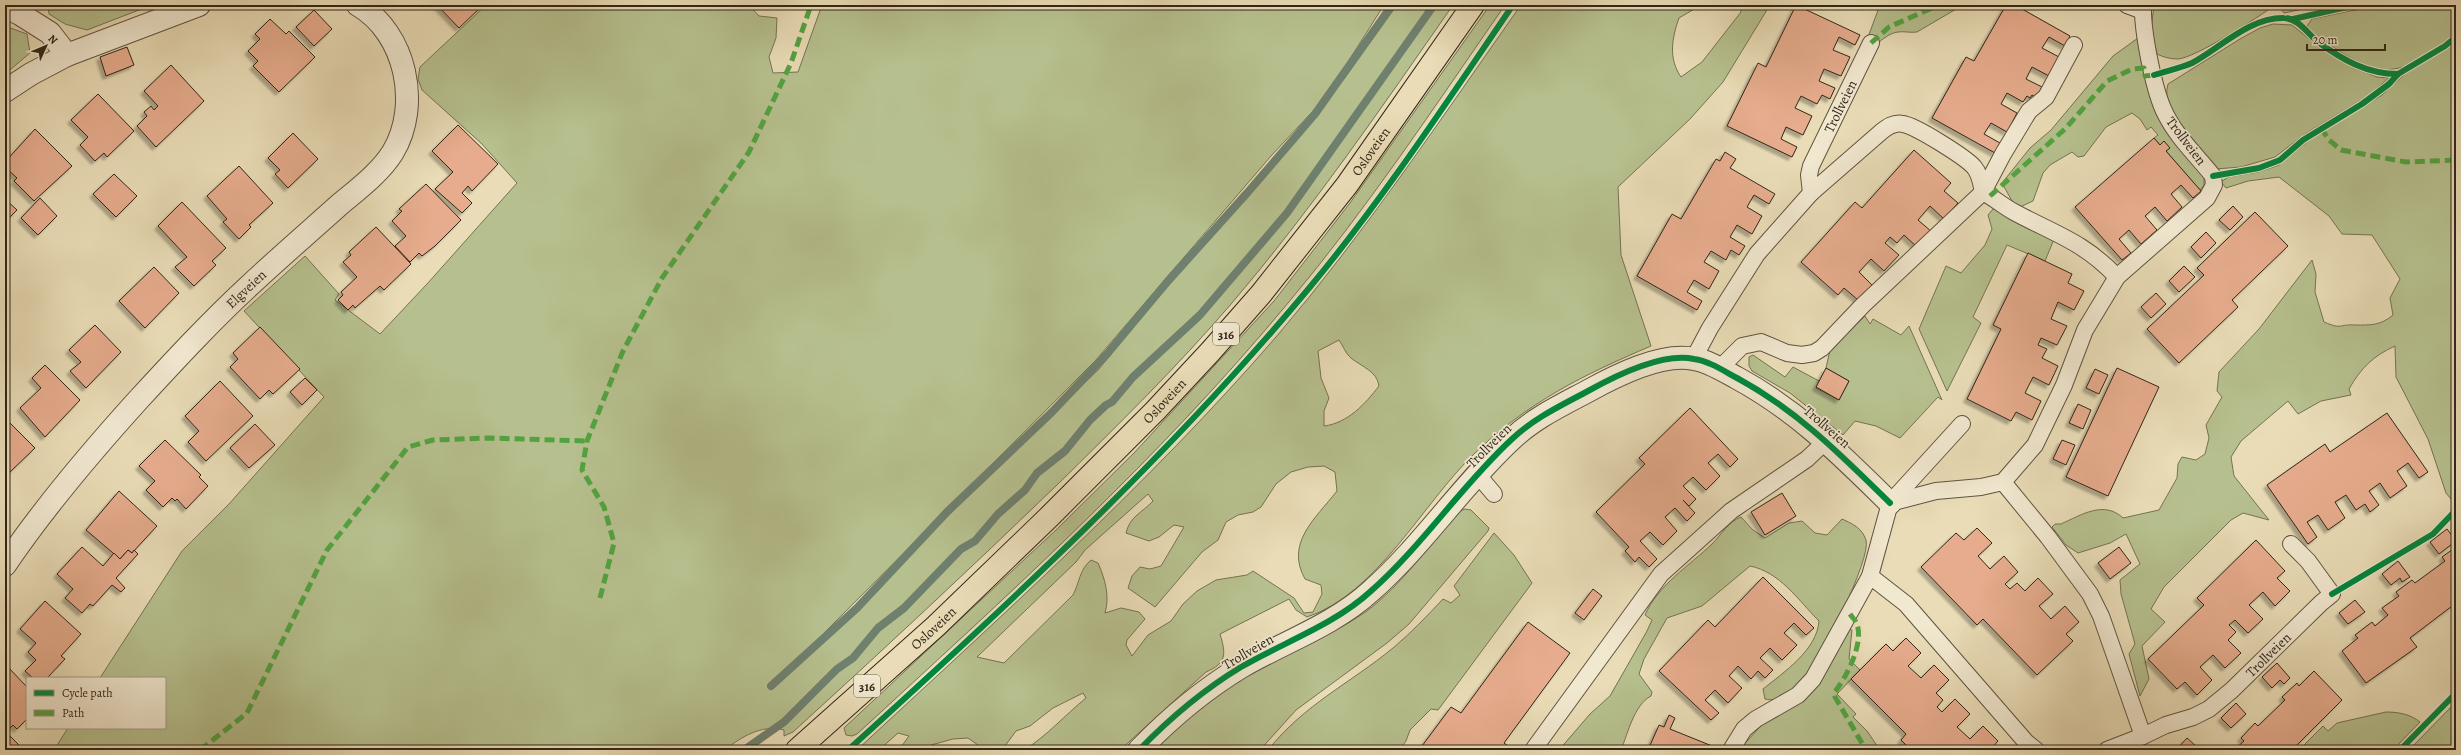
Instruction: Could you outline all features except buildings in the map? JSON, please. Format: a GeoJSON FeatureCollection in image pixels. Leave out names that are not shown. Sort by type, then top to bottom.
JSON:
{"type":"FeatureCollection","features":[{"type":"Feature","properties":{"kind":"main road","name":"Osloveien"},"geometry":{"type":"LineString","coordinates":[[797,749],[936,626],[1045,521],[1155,411],[1205,357],[1261,294],[1347,185],[1473,5]]}},
{"type":"Feature","properties":{"kind":"street"},"geometry":{"type":"LineString","coordinates":[[5,91],[31,74],[67,55],[199,5]]}},
{"type":"Feature","properties":{"kind":"street","name":"Elgveien"},"geometry":{"type":"LineString","coordinates":[[5,565],[39,515],[83,461],[181,353],[249,286],[370,179],[393,152],[404,127],[407,106],[403,65],[393,40],[365,9],[358,5]]}},
{"type":"Feature","properties":{"kind":"street"},"geometry":{"type":"LineString","coordinates":[[5,7],[20,14],[50,33],[67,55]]}},
{"type":"Feature","properties":{"kind":"street","name":"Trollveien"},"geometry":{"type":"LineString","coordinates":[[1139,750],[1188,703],[1214,685],[1241,668],[1357,603],[1393,570],[1477,474],[1513,437],[1537,419],[1596,386],[1649,364],[1672,359],[1694,358],[1720,368],[1772,397],[1826,441],[1890,503]]}},
{"type":"Feature","properties":{"kind":"lane"},"geometry":{"type":"LineString","coordinates":[[2127,5],[2143,8]]}},
{"type":"Feature","properties":{"kind":"lane","name":"Trollveien"},"geometry":{"type":"LineString","coordinates":[[2003,482],[2035,445],[2064,385],[2085,330],[2117,277],[2207,198],[2214,185],[2213,176],[2166,115],[2154,75],[2143,8]]}},
{"type":"Feature","properties":{"kind":"lane","name":"Trollveien"},"geometry":{"type":"LineString","coordinates":[[1811,193],[1809,175],[1811,166],[1871,44]]}},
{"type":"Feature","properties":{"kind":"lane"},"geometry":{"type":"LineString","coordinates":[[1720,368],[1742,346],[1754,343],[1761,342],[1787,353],[1802,355],[1814,353],[1822,348],[1873,295],[1983,192],[2029,111],[2046,97],[2074,45]]}},
{"type":"Feature","properties":{"kind":"lane"},"geometry":{"type":"LineString","coordinates":[[1694,358],[1710,328],[1757,254],[1811,193],[1891,124],[1902,123],[1912,126],[1964,158],[1980,177],[1983,192],[2013,211],[2077,243],[2088,250],[2117,277]]}},
{"type":"Feature","properties":{"kind":"lane"},"geometry":{"type":"LineString","coordinates":[[1732,750],[1744,729],[1756,719],[1798,695],[1805,689],[1822,665],[1870,576],[1890,503],[1962,424]]}},
{"type":"Feature","properties":{"kind":"lane","name":"Trollveien"},"geometry":{"type":"LineString","coordinates":[[1533,750],[1661,574],[1732,511],[1807,459],[1826,441]]}},
{"type":"Feature","properties":{"kind":"lane"},"geometry":{"type":"LineString","coordinates":[[1477,474],[1494,494]]}},
{"type":"Feature","properties":{"kind":"lane"},"geometry":{"type":"LineString","coordinates":[[1890,503],[1936,491],[1981,487],[2003,482],[2048,537],[2090,594],[2102,616],[2143,736]]}},
{"type":"Feature","properties":{"kind":"lane","name":"Trollveien"},"geometry":{"type":"LineString","coordinates":[[2107,750],[2209,709],[2332,594],[2308,561],[2292,544]]}},
{"type":"Feature","properties":{"kind":"lane"},"geometry":{"type":"LineString","coordinates":[[1870,576],[1906,604],[2026,742],[2036,750]]}},
{"type":"Feature","properties":{"kind":"green space"},"geometry":{"type":"Polygon","coordinates":[[[48,5],[152,5],[87,30],[65,24],[49,14],[48,5]]]}},
{"type":"Feature","properties":{"kind":"green space"},"geometry":{"type":"Polygon","coordinates":[[[486,5],[749,5],[759,16],[777,18],[776,38],[769,57],[773,73],[798,72],[822,5],[1384,5],[1325,98],[1271,156],[1095,361],[821,636],[861,607],[936,527],[1099,369],[1170,281],[1277,162],[1344,79],[1397,5],[1453,5],[1318,194],[1262,267],[1211,327],[1102,441],[992,548],[793,732],[784,736],[784,730],[760,730],[745,736],[724,750],[54,750],[67,729],[166,729],[166,677],[101,677],[182,551],[229,504],[324,397],[244,311],[305,256],[339,294],[335,300],[380,334],[427,284],[517,183],[482,144],[422,90],[418,79],[420,67],[486,5]]]}},
{"type":"Feature","properties":{"kind":"green space"},"geometry":{"type":"Polygon","coordinates":[[[1490,5],[1505,5],[1373,194],[1317,267],[1239,361],[1134,472],[1080,526],[857,734],[852,736],[846,735],[844,728],[1057,529],[1134,453],[1274,301],[1350,203],[1490,5]]]}},
{"type":"Feature","properties":{"kind":"green space"},"geometry":{"type":"Polygon","coordinates":[[[1521,5],[1701,5],[1679,18],[1677,25],[1672,48],[1674,63],[1681,77],[1702,62],[1741,12],[1740,5],[1770,5],[1723,82],[1690,119],[1618,187],[1621,255],[1651,346],[1579,379],[1557,391],[1515,419],[1494,436],[1455,474],[1398,545],[1377,568],[1355,589],[1332,605],[1307,617],[1296,610],[1289,599],[1220,634],[1224,652],[1218,665],[1206,672],[1120,750],[1024,750],[1048,732],[1086,698],[1083,693],[1053,708],[1030,726],[1016,731],[1002,750],[985,750],[968,738],[953,739],[931,745],[923,750],[899,750],[909,736],[898,733],[879,750],[857,750],[1019,600],[1125,498],[1227,392],[1276,337],[1341,257],[1402,174],[1521,5]],[[1339,340],[1318,351],[1321,378],[1329,398],[1324,411],[1324,426],[1341,421],[1355,412],[1379,386],[1378,381],[1372,373],[1349,356],[1339,340]],[[1324,466],[1308,467],[1291,472],[1276,484],[1261,507],[1253,512],[1238,515],[1226,522],[1218,540],[1202,552],[1155,607],[1128,588],[1132,576],[1140,567],[1150,569],[1161,566],[1184,527],[1174,525],[1159,537],[1149,541],[1126,533],[1133,519],[1153,501],[1148,494],[1085,550],[1076,562],[977,657],[1004,663],[1073,595],[1084,568],[1091,560],[1098,563],[1105,581],[1107,600],[1105,613],[1121,608],[1139,612],[1145,619],[1127,640],[1126,645],[1132,656],[1148,635],[1171,621],[1183,604],[1197,591],[1216,580],[1247,575],[1253,571],[1294,598],[1304,613],[1313,612],[1322,594],[1321,585],[1305,579],[1300,566],[1298,554],[1305,532],[1337,491],[1335,472],[1324,466]]]}},
{"type":"Feature","properties":{"kind":"green space"},"geometry":{"type":"Polygon","coordinates":[[[1880,5],[1963,5],[1917,32],[1900,32],[1891,34],[1874,47],[1868,37],[1880,5]]]}},
{"type":"Feature","properties":{"kind":"green space"},"geometry":{"type":"Polygon","coordinates":[[[2154,5],[2275,5],[2212,45],[2186,57],[2172,59],[2157,54],[2151,30],[2154,5]]]}},
{"type":"Feature","properties":{"kind":"green space"},"geometry":{"type":"Polygon","coordinates":[[[2287,5],[2322,5],[2284,13],[2282,10],[2287,5]]]}},
{"type":"Feature","properties":{"kind":"green space"},"geometry":{"type":"Polygon","coordinates":[[[2378,5],[2456,5],[2456,34],[2411,63],[2398,68],[2385,69],[2371,67],[2355,60],[2320,39],[2312,33],[2307,26],[2312,19],[2378,5]]]}},
{"type":"Feature","properties":{"kind":"green space"},"geometry":{"type":"Polygon","coordinates":[[[2273,24],[2292,25],[2322,49],[2354,68],[2377,77],[2389,78],[2368,96],[2305,134],[2275,157],[2241,167],[2215,169],[2182,129],[2175,118],[2169,106],[2167,95],[2168,84],[2240,39],[2260,28],[2273,24]]]}},
{"type":"Feature","properties":{"kind":"green space"},"geometry":{"type":"Polygon","coordinates":[[[5,26],[27,34],[30,53],[5,74],[5,26]]]}},
{"type":"Feature","properties":{"kind":"green space"},"geometry":{"type":"Polygon","coordinates":[[[2138,38],[2204,178],[2204,185],[2200,190],[2166,151],[2170,148],[2164,142],[2160,145],[2154,138],[2158,135],[2151,127],[2147,130],[2140,119],[2132,113],[2106,127],[2084,156],[2078,157],[2072,152],[2050,165],[2043,173],[2033,201],[2020,207],[2012,201],[2002,183],[2030,148],[2051,130],[2113,56],[2138,38]]]}},
{"type":"Feature","properties":{"kind":"green space"},"geometry":{"type":"Polygon","coordinates":[[[2456,41],[2456,505],[2446,493],[2428,439],[2396,377],[2395,346],[2380,354],[2368,363],[2349,389],[2351,395],[2321,401],[2298,414],[2288,401],[2241,441],[2231,457],[2234,476],[2269,520],[2243,513],[2231,520],[2164,587],[2151,609],[2165,622],[2142,646],[2149,679],[2140,696],[2129,654],[2135,644],[2121,594],[2120,580],[2140,564],[2126,534],[2110,543],[2078,553],[2066,545],[2052,527],[2055,524],[2061,524],[2084,513],[2092,511],[2108,510],[2123,518],[2159,510],[2177,478],[2178,464],[2182,457],[2196,460],[2205,454],[2209,438],[2206,425],[2222,397],[2217,391],[2219,372],[2259,329],[2312,260],[2316,274],[2315,292],[2324,322],[2338,326],[2370,325],[2384,321],[2393,315],[2390,298],[2400,279],[2372,235],[2342,234],[2329,216],[2279,177],[2248,181],[2226,188],[2221,182],[2228,177],[2259,172],[2279,165],[2314,136],[2382,95],[2406,73],[2456,41]]]}},
{"type":"Feature","properties":{"kind":"green space"},"geometry":{"type":"Polygon","coordinates":[[[1993,209],[2006,212],[2055,237],[2045,261],[2007,245],[1973,317],[1981,323],[1947,391],[1919,329],[1946,266],[1961,273],[1985,245],[1992,229],[1988,215],[1993,209]]]}},
{"type":"Feature","properties":{"kind":"green space"},"geometry":{"type":"Polygon","coordinates":[[[1865,316],[1870,324],[1873,319],[1901,335],[1909,326],[1942,400],[1938,397],[1900,438],[1876,426],[1855,421],[1843,435],[1790,393],[1752,371],[1749,366],[1749,357],[1753,355],[1785,377],[1793,367],[1819,381],[1816,388],[1839,400],[1849,381],[1826,368],[1830,350],[1865,316]]]}},
{"type":"Feature","properties":{"kind":"green space"},"geometry":{"type":"Polygon","coordinates":[[[1465,509],[1471,510],[1489,528],[1488,531],[1409,624],[1387,643],[1296,710],[1260,750],[1155,750],[1192,715],[1223,691],[1250,674],[1335,631],[1367,611],[1391,590],[1460,511],[1465,509]]]}},
{"type":"Feature","properties":{"kind":"green space"},"geometry":{"type":"Polygon","coordinates":[[[1741,517],[1753,530],[1765,538],[1789,523],[1802,521],[1815,533],[1827,535],[1842,519],[1860,529],[1866,540],[1866,551],[1853,588],[1831,634],[1804,680],[1787,695],[1771,700],[1765,699],[1763,689],[1789,668],[1806,651],[1817,632],[1819,621],[1788,588],[1770,574],[1761,569],[1750,566],[1702,606],[1667,618],[1644,659],[1639,674],[1652,692],[1651,696],[1645,700],[1636,713],[1621,750],[1559,750],[1590,714],[1610,696],[1647,631],[1652,620],[1645,615],[1658,594],[1675,576],[1712,544],[1729,525],[1741,517]]]}},
{"type":"Feature","properties":{"kind":"green space"},"geometry":{"type":"Polygon","coordinates":[[[1494,533],[1514,555],[1532,583],[1438,710],[1431,709],[1410,730],[1406,741],[1399,750],[1268,750],[1282,734],[1312,707],[1377,661],[1400,642],[1443,599],[1451,603],[1460,595],[1454,586],[1494,533]]]}},
{"type":"Feature","properties":{"kind":"green space"},"geometry":{"type":"Polygon","coordinates":[[[1848,629],[1852,630],[1849,659],[1860,670],[1837,694],[1856,714],[1853,717],[1867,731],[1880,750],[1739,750],[1848,629]]]}},
{"type":"Feature","properties":{"kind":"green space"},"geometry":{"type":"Polygon","coordinates":[[[2456,702],[2456,750],[2409,750],[2456,702]]]}},
{"type":"Feature","properties":{"kind":"green space"},"geometry":{"type":"Polygon","coordinates":[[[2386,712],[2404,714],[2420,722],[2393,750],[2299,750],[2323,726],[2328,731],[2337,723],[2386,712]]]}},
{"type":"Feature","properties":{"kind":"waterway"},"geometry":{"type":"LineString","coordinates":[[771,686],[857,608],[947,512],[1052,412],[1107,354],[1168,281],[1248,192],[1315,114],[1392,5]]}},
{"type":"Feature","properties":{"kind":"waterway"},"geometry":{"type":"LineString","coordinates":[[744,750],[784,722],[837,669],[853,658],[878,628],[904,608],[961,549],[975,541],[998,514],[1025,490],[1037,473],[1065,451],[1090,420],[1106,405],[1112,402],[1133,377],[1200,315],[1287,213],[1434,5]]}},
{"type":"Feature","properties":{"kind":"marked path"},"geometry":{"type":"LineString","coordinates":[[600,598],[614,543],[604,507],[582,470],[587,441],[623,351],[662,278],[749,152],[791,63],[811,5]]}},
{"type":"Feature","properties":{"kind":"marked path"},"geometry":{"type":"LineString","coordinates":[[1871,43],[1889,27],[1939,5]]}},
{"type":"Feature","properties":{"kind":"marked path"},"geometry":{"type":"LineString","coordinates":[[1990,196],[2066,128],[2107,81],[2132,69],[2144,68],[2145,76],[2154,75]]}},
{"type":"Feature","properties":{"kind":"marked path"},"geometry":{"type":"LineString","coordinates":[[2321,128],[2329,140],[2341,150],[2406,162],[2456,160]]}},
{"type":"Feature","properties":{"kind":"marked path"},"geometry":{"type":"LineString","coordinates":[[200,750],[247,713],[327,550],[408,447],[433,440],[489,438],[587,441]]}},
{"type":"Feature","properties":{"kind":"marked path"},"geometry":{"type":"LineString","coordinates":[[1850,614],[1855,620],[1859,632],[1856,651],[1844,679],[1834,693],[1866,750]]}},
{"type":"Feature","properties":{"kind":"cycle path"},"geometry":{"type":"LineString","coordinates":[[848,750],[968,640],[1087,527],[1145,469],[1257,349],[1310,287],[1364,219],[1390,184],[1513,5]]}},
{"type":"Feature","properties":{"kind":"cycle path"},"geometry":{"type":"LineString","coordinates":[[2293,19],[2356,5]]}},
{"type":"Feature","properties":{"kind":"cycle path"},"geometry":{"type":"LineString","coordinates":[[2154,75],[2192,63],[2236,34],[2259,22],[2284,18],[2298,23],[2318,42],[2337,55],[2356,65],[2376,72],[2398,74]]}},
{"type":"Feature","properties":{"kind":"cycle path"},"geometry":{"type":"LineString","coordinates":[[2213,176],[2259,168],[2280,160],[2303,140],[2362,104],[2389,84],[2398,74],[2445,46],[2456,37]]}},
{"type":"Feature","properties":{"kind":"cycle path"},"geometry":{"type":"LineString","coordinates":[[1139,750],[1187,705],[1213,685],[1241,667],[1325,623],[1357,603],[1390,573],[1493,457],[1521,431],[1558,407],[1611,379],[1625,372],[1654,362],[1681,358],[1700,360],[1722,369],[1759,391],[1799,419],[1818,435],[1890,503]]}},
{"type":"Feature","properties":{"kind":"cycle path"},"geometry":{"type":"LineString","coordinates":[[2332,594],[2433,534],[2456,510]]}},
{"type":"Feature","properties":{"kind":"cycle path"},"geometry":{"type":"LineString","coordinates":[[2400,750],[2456,693]]}}]}
